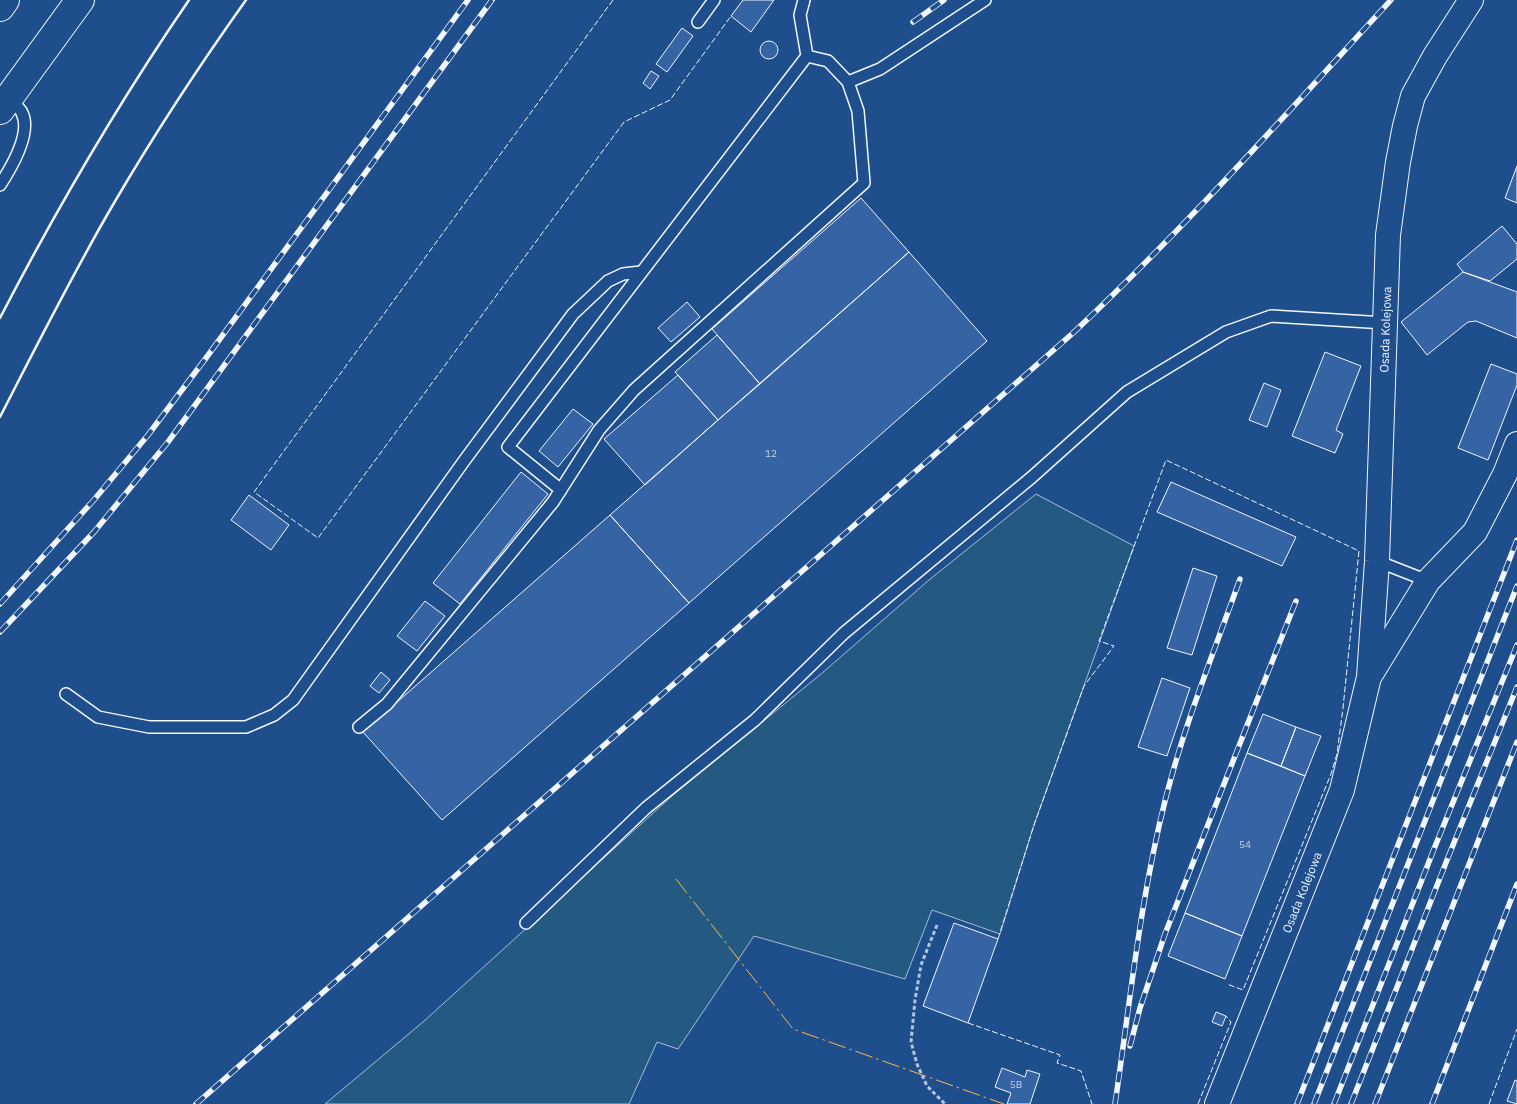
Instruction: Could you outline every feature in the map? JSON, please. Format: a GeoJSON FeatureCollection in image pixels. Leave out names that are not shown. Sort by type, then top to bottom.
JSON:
{"type":"FeatureCollection","features":[{"type":"Feature","properties":{"kind":"highway"},"geometry":{"type":"LineString","coordinates":[[0,7],[5,0]]}},
{"type":"Feature","properties":{"kind":"highway"},"geometry":{"type":"LineString","coordinates":[[4,105],[80,0]]}},
{"type":"Feature","properties":{"kind":"street","name":"Osada Kolejowa"},"geometry":{"type":"LineString","coordinates":[[1217,1104],[1342,790],[1369,677],[1377,561],[1388,235],[1405,126],[1413,96],[1435,56],[1471,0]]}},
{"type":"Feature","properties":{"kind":"street","name":"Osada Kolejowa"},"geometry":{"type":"LineString","coordinates":[[1369,677],[1428,581],[1475,532],[1505,474],[1517,444]]}},
{"type":"Feature","properties":{"kind":"lane"},"geometry":{"type":"LineString","coordinates":[[698,22],[714,0]]}},
{"type":"Feature","properties":{"kind":"lane"},"geometry":{"type":"LineString","coordinates":[[561,490],[508,447],[807,56],[800,15],[804,0]]}},
{"type":"Feature","properties":{"kind":"lane"},"geometry":{"type":"LineString","coordinates":[[848,82],[880,70],[985,0]]}},
{"type":"Feature","properties":{"kind":"lane"},"geometry":{"type":"LineString","coordinates":[[359,727],[387,704],[553,502],[599,430],[634,390],[864,183],[858,111],[848,82],[828,61],[807,56]]}},
{"type":"Feature","properties":{"kind":"lane"},"geometry":{"type":"LineString","coordinates":[[0,185],[12,168],[25,132],[22,111],[4,105]]}},
{"type":"Feature","properties":{"kind":"lane"},"geometry":{"type":"LineString","coordinates":[[66,694],[98,717],[148,727],[246,727],[274,715],[293,700],[464,461],[573,314],[608,281],[623,274],[642,272]]}},
{"type":"Feature","properties":{"kind":"lane"},"geometry":{"type":"LineString","coordinates":[[526,923],[646,808],[755,720],[844,633],[1032,477],[1127,392],[1226,332],[1271,316],[1385,323]]}},
{"type":"Feature","properties":{"kind":"lane"},"geometry":{"type":"LineString","coordinates":[[1377,561],[1428,581]]}},
{"type":"Feature","properties":{"kind":"path"},"geometry":{"type":"LineString","coordinates":[[936,925],[921,965],[911,1042],[917,1064],[927,1086],[945,1104]]}},
{"type":"Feature","properties":{"kind":"shaded area"},"geometry":{"type":"Polygon","coordinates":[[[1036,494],[1134,546],[1034,825],[1000,934],[932,910],[905,979],[754,936],[678,1049],[657,1042],[629,1104],[325,1104],[423,1022],[672,796],[821,674],[929,580],[1036,494]]]}},
{"type":"Feature","properties":{"kind":"building"},"geometry":{"type":"Polygon","coordinates":[[[743,0],[774,0],[751,32],[731,16],[743,0]]]}},
{"type":"Feature","properties":{"kind":"building"},"geometry":{"type":"Polygon","coordinates":[[[682,28],[693,36],[667,72],[656,64],[682,28]]]}},
{"type":"Feature","properties":{"kind":"building"},"geometry":{"type":"Polygon","coordinates":[[[769,41],[775,44],[778,50],[775,56],[769,59],[763,56],[760,50],[763,44],[769,41]]]}},
{"type":"Feature","properties":{"kind":"building"},"geometry":{"type":"Polygon","coordinates":[[[651,71],[659,76],[650,89],[643,83],[651,71]]]}},
{"type":"Feature","properties":{"kind":"building"},"geometry":{"type":"Polygon","coordinates":[[[1517,166],[1517,203],[1505,198],[1517,166]]]}},
{"type":"Feature","properties":{"kind":"building"},"geometry":{"type":"Polygon","coordinates":[[[861,198],[909,252],[760,384],[712,329],[861,198]]]}},
{"type":"Feature","properties":{"kind":"building"},"geometry":{"type":"Polygon","coordinates":[[[1502,226],[1517,244],[1517,259],[1490,281],[1463,272],[1457,264],[1502,226]]]}},
{"type":"Feature","properties":{"kind":"building"},"geometry":{"type":"Polygon","coordinates":[[[909,252],[987,341],[689,603],[610,515],[909,252]]]}},
{"type":"Feature","properties":{"kind":"building"},"geometry":{"type":"Polygon","coordinates":[[[1463,272],[1517,292],[1517,338],[1476,321],[1468,322],[1427,355],[1401,322],[1463,272]]]}},
{"type":"Feature","properties":{"kind":"building"},"geometry":{"type":"Polygon","coordinates":[[[687,302],[700,317],[671,342],[658,328],[687,302]]]}},
{"type":"Feature","properties":{"kind":"building"},"geometry":{"type":"Polygon","coordinates":[[[717,335],[760,384],[718,420],[675,372],[717,335]]]}},
{"type":"Feature","properties":{"kind":"building"},"geometry":{"type":"Polygon","coordinates":[[[1325,352],[1361,366],[1336,430],[1343,434],[1335,453],[1292,436],[1325,352]]]}},
{"type":"Feature","properties":{"kind":"building"},"geometry":{"type":"Polygon","coordinates":[[[1491,364],[1517,374],[1517,385],[1488,460],[1458,448],[1491,364]]]}},
{"type":"Feature","properties":{"kind":"building"},"geometry":{"type":"Polygon","coordinates":[[[678,375],[718,420],[645,485],[604,439],[678,375]]]}},
{"type":"Feature","properties":{"kind":"building"},"geometry":{"type":"Polygon","coordinates":[[[1264,383],[1281,390],[1267,427],[1249,420],[1264,383]]]}},
{"type":"Feature","properties":{"kind":"building"},"geometry":{"type":"Polygon","coordinates":[[[573,409],[593,424],[558,467],[539,451],[573,409]]]}},
{"type":"Feature","properties":{"kind":"building"},"geometry":{"type":"Polygon","coordinates":[[[521,472],[548,494],[460,604],[433,583],[521,472]]]}},
{"type":"Feature","properties":{"kind":"building"},"geometry":{"type":"Polygon","coordinates":[[[1171,482],[1296,537],[1282,566],[1157,512],[1171,482]]]}},
{"type":"Feature","properties":{"kind":"building"},"geometry":{"type":"Polygon","coordinates":[[[249,495],[289,525],[271,550],[231,520],[249,495]]]}},
{"type":"Feature","properties":{"kind":"building"},"geometry":{"type":"Polygon","coordinates":[[[610,515],[689,603],[442,820],[363,732],[610,515]]]}},
{"type":"Feature","properties":{"kind":"building"},"geometry":{"type":"Polygon","coordinates":[[[1193,568],[1217,576],[1192,655],[1167,648],[1193,568]]]}},
{"type":"Feature","properties":{"kind":"building"},"geometry":{"type":"Polygon","coordinates":[[[425,601],[445,616],[417,651],[397,636],[425,601]]]}},
{"type":"Feature","properties":{"kind":"building"},"geometry":{"type":"Polygon","coordinates":[[[381,672],[390,680],[379,693],[370,686],[381,672]]]}},
{"type":"Feature","properties":{"kind":"building"},"geometry":{"type":"Polygon","coordinates":[[[1162,678],[1190,688],[1167,756],[1138,747],[1162,678]]]}},
{"type":"Feature","properties":{"kind":"building"},"geometry":{"type":"Polygon","coordinates":[[[1263,714],[1296,727],[1281,766],[1247,753],[1263,714]]]}},
{"type":"Feature","properties":{"kind":"building"},"geometry":{"type":"Polygon","coordinates":[[[1296,727],[1321,736],[1305,776],[1281,766],[1296,727]]]}},
{"type":"Feature","properties":{"kind":"building"},"geometry":{"type":"Polygon","coordinates":[[[1247,753],[1305,776],[1242,936],[1185,913],[1247,753]]]}},
{"type":"Feature","properties":{"kind":"building"},"geometry":{"type":"Polygon","coordinates":[[[1185,913],[1242,936],[1225,979],[1168,956],[1185,913]]]}},
{"type":"Feature","properties":{"kind":"building"},"geometry":{"type":"Polygon","coordinates":[[[954,923],[998,939],[968,1023],[923,1006],[954,923]]]}},
{"type":"Feature","properties":{"kind":"building"},"geometry":{"type":"Polygon","coordinates":[[[1216,1012],[1226,1016],[1222,1026],[1212,1022],[1216,1012]]]}},
{"type":"Feature","properties":{"kind":"building"},"geometry":{"type":"Polygon","coordinates":[[[1002,1068],[1025,1077],[1027,1070],[1040,1074],[1030,1104],[1007,1104],[1011,1093],[995,1087],[1002,1068]]]}},
{"type":"Feature","properties":{"kind":"building"},"geometry":{"type":"Polygon","coordinates":[[[1515,1080],[1517,1081],[1517,1104],[1507,1101],[1515,1080]]]}},
{"type":"Feature","properties":{"kind":"railway"},"geometry":{"type":"LineString","coordinates":[[0,604],[93,501],[148,435],[468,0]]}},
{"type":"Feature","properties":{"kind":"railway"},"geometry":{"type":"LineString","coordinates":[[0,632],[94,532],[168,442],[492,0]]}},
{"type":"Feature","properties":{"kind":"railway"},"geometry":{"type":"LineString","coordinates":[[913,22],[944,0]]}},
{"type":"Feature","properties":{"kind":"railway"},"geometry":{"type":"LineString","coordinates":[[196,1104],[1073,333],[1155,253],[1391,0]]}},
{"type":"Feature","properties":{"kind":"railway"},"geometry":{"type":"LineString","coordinates":[[1297,1104],[1517,540]]}},
{"type":"Feature","properties":{"kind":"railway"},"geometry":{"type":"LineString","coordinates":[[1115,1104],[1136,952],[1156,838],[1190,717],[1240,579]]}},
{"type":"Feature","properties":{"kind":"railway"},"geometry":{"type":"LineString","coordinates":[[1314,1104],[1517,586]]}},
{"type":"Feature","properties":{"kind":"railway"},"geometry":{"type":"LineString","coordinates":[[1130,1046],[1140,1008],[1165,934],[1296,601]]}},
{"type":"Feature","properties":{"kind":"railway"},"geometry":{"type":"LineString","coordinates":[[1334,1104],[1434,849],[1517,645]]}},
{"type":"Feature","properties":{"kind":"railway"},"geometry":{"type":"LineString","coordinates":[[1351,1104],[1517,687]]}},
{"type":"Feature","properties":{"kind":"railway"},"geometry":{"type":"LineString","coordinates":[[1375,1104],[1517,742]]}},
{"type":"Feature","properties":{"kind":"railway"},"geometry":{"type":"LineString","coordinates":[[1432,1104],[1517,884]]}},
{"type":"Feature","properties":{"kind":"fence"},"geometry":{"type":"LineString","coordinates":[[613,0],[254,492],[318,538],[624,122],[670,100],[731,16]]}},
{"type":"Feature","properties":{"kind":"fence"},"geometry":{"type":"LineString","coordinates":[[998,939],[1034,825],[1084,686],[1114,646],[1099,641],[1166,460],[1359,551],[1343,708],[1337,754],[1331,774],[1243,990],[1227,984]]}},
{"type":"Feature","properties":{"kind":"fence"},"geometry":{"type":"LineString","coordinates":[[1198,1104],[1231,1022],[1226,1016]]}},
{"type":"Feature","properties":{"kind":"fence"},"geometry":{"type":"LineString","coordinates":[[968,1023],[1060,1055],[1057,1063],[1081,1071],[1092,1104]]}},
{"type":"Feature","properties":{"kind":"fence"},"geometry":{"type":"LineString","coordinates":[[1489,1104],[1517,1029]]}},
{"type":"Feature","properties":{"kind":"wall"},"geometry":{"type":"LineString","coordinates":[[0,318],[90,156],[138,77],[189,0]]}},
{"type":"Feature","properties":{"kind":"wall"},"geometry":{"type":"LineString","coordinates":[[0,417],[70,282],[114,203],[178,100],[246,0]]}},
{"type":"Feature","properties":{"kind":"power"},"geometry":{"type":"LineString","coordinates":[[676,879],[793,1029],[1004,1104]]}}]}
